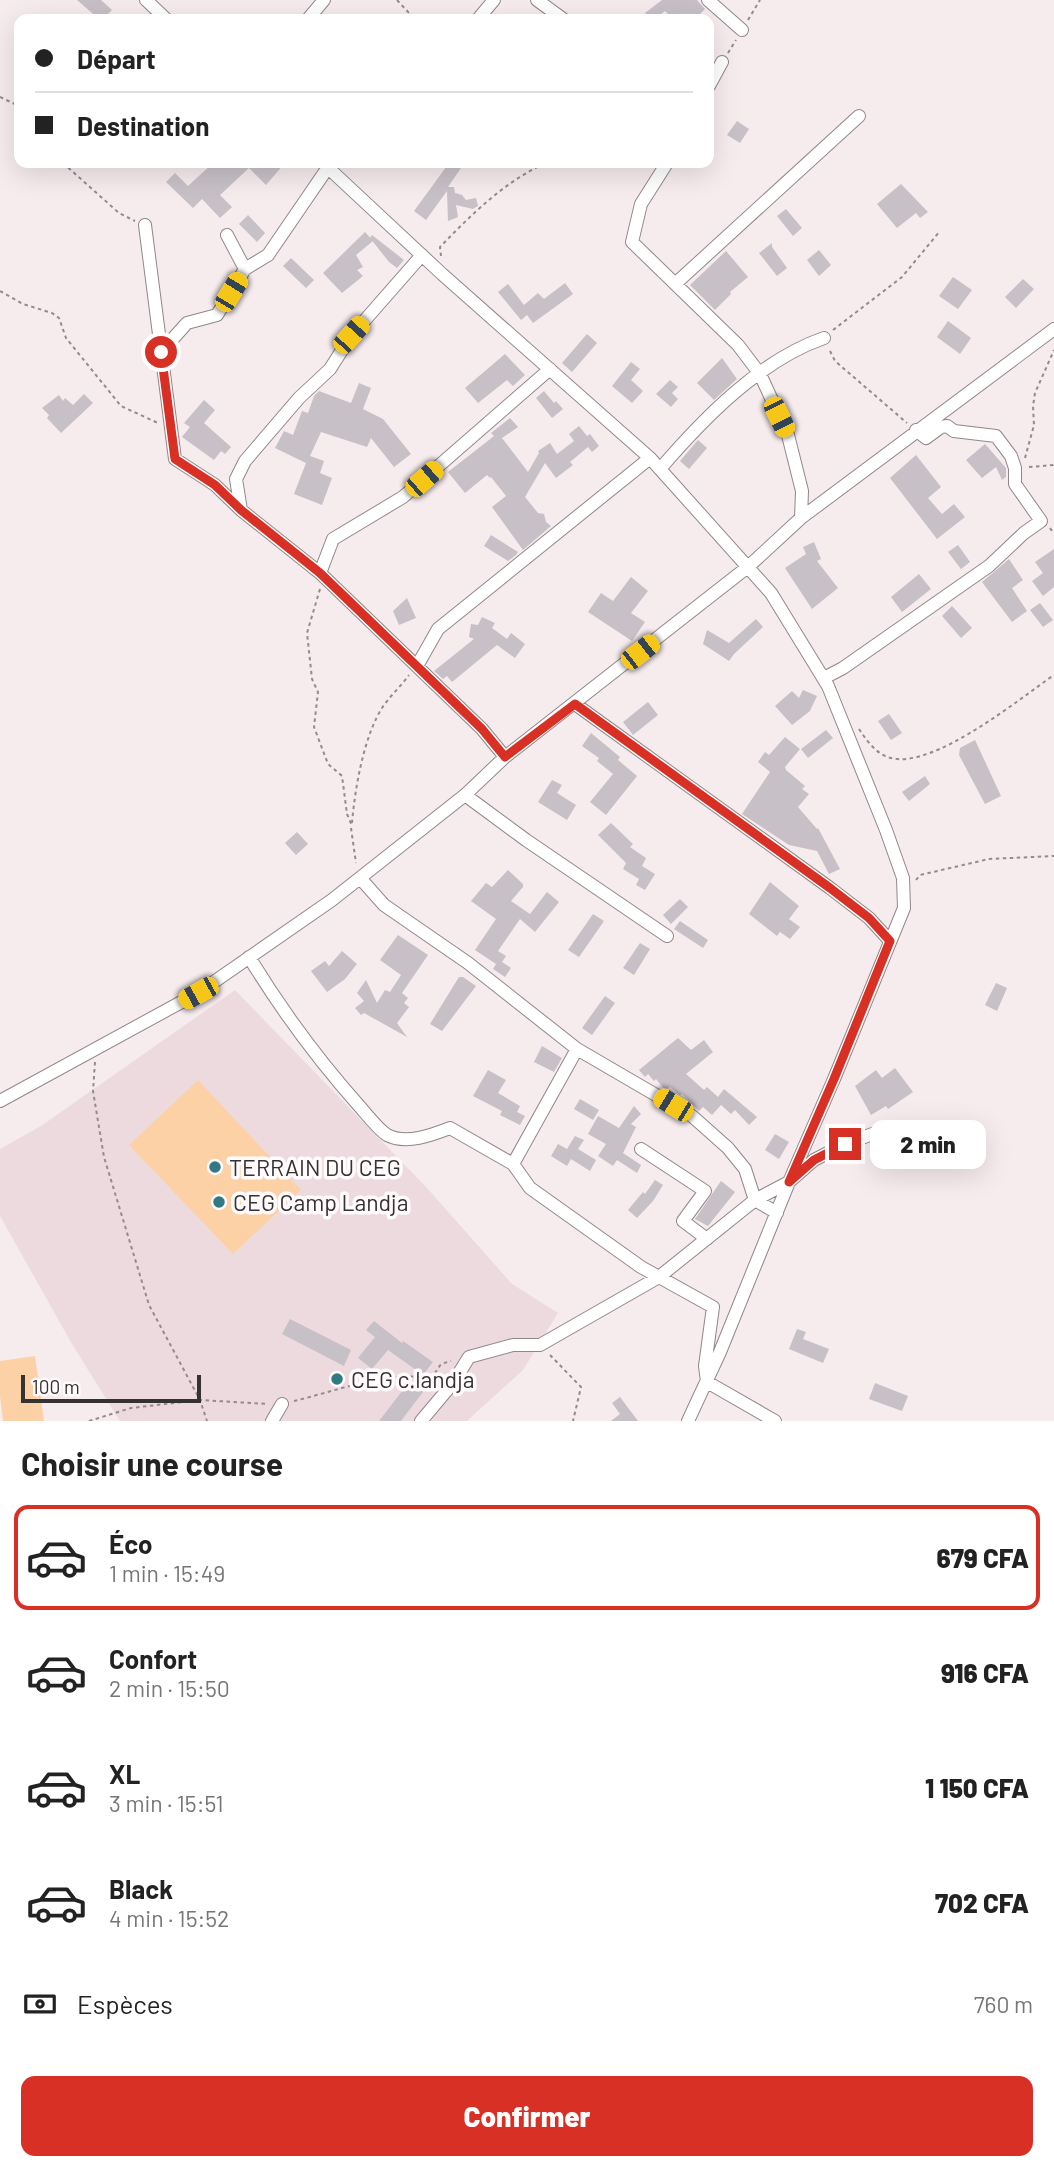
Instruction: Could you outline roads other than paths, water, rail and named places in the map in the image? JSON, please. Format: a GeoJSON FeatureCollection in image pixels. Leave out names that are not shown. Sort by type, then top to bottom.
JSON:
{"type":"FeatureCollection","features":[{"type":"Feature","properties":{"kind":"street"},"geometry":{"type":"LineString","coordinates":[[146,0],[161,14]]}},
{"type":"Feature","properties":{"kind":"street"},"geometry":{"type":"LineString","coordinates":[[312,14],[324,0]]}},
{"type":"Feature","properties":{"kind":"street"},"geometry":{"type":"LineString","coordinates":[[482,14],[494,0]]}},
{"type":"Feature","properties":{"kind":"street"},"geometry":{"type":"LineString","coordinates":[[537,0],[556,14]]}},
{"type":"Feature","properties":{"kind":"street"},"geometry":{"type":"LineString","coordinates":[[708,0],[742,30]]}},
{"type":"Feature","properties":{"kind":"street"},"geometry":{"type":"LineString","coordinates":[[714,77],[722,62]]}},
{"type":"Feature","properties":{"kind":"street"},"geometry":{"type":"LineString","coordinates":[[675,284],[859,116]]}},
{"type":"Feature","properties":{"kind":"street"},"geometry":{"type":"LineString","coordinates":[[161,352],[187,323],[217,315],[245,269],[268,256],[325,168]]}},
{"type":"Feature","properties":{"kind":"street"},"geometry":{"type":"LineString","coordinates":[[332,168],[422,256],[650,458],[771,593],[824,678],[903,878],[904,908],[707,1382],[688,1421]]}},
{"type":"Feature","properties":{"kind":"street"},"geometry":{"type":"LineString","coordinates":[[664,168],[641,204],[632,242],[738,345],[760,374],[788,435],[803,491],[801,518]]}},
{"type":"Feature","properties":{"kind":"street"},"geometry":{"type":"LineString","coordinates":[[145,225],[175,459],[215,485],[241,510],[322,575],[482,729],[505,757]]}},
{"type":"Feature","properties":{"kind":"street"},"geometry":{"type":"LineString","coordinates":[[227,235],[245,269]]}},
{"type":"Feature","properties":{"kind":"street"},"geometry":{"type":"LineString","coordinates":[[241,510],[236,479],[245,461],[299,398],[330,369],[351,335],[422,256]]}},
{"type":"Feature","properties":{"kind":"street"},"geometry":{"type":"LineString","coordinates":[[0,1101],[198,993],[360,878],[465,794],[505,757],[749,566],[801,518],[1054,329]]}},
{"type":"Feature","properties":{"kind":"street"},"geometry":{"type":"LineString","coordinates":[[660,469],[699,424],[760,374],[782,357],[824,338]]}},
{"type":"Feature","properties":{"kind":"street"},"geometry":{"type":"LineString","coordinates":[[322,575],[333,539],[403,498],[550,369]]}},
{"type":"Feature","properties":{"kind":"street"},"geometry":{"type":"LineString","coordinates":[[824,678],[989,566],[1041,521],[1015,484],[1015,468],[1011,456],[996,436],[954,431],[947,426],[941,427],[926,438],[916,430]]}},
{"type":"Feature","properties":{"kind":"street"},"geometry":{"type":"LineString","coordinates":[[417,666],[438,629],[650,458]]}},
{"type":"Feature","properties":{"kind":"street"},"geometry":{"type":"LineString","coordinates":[[575,704],[830,888],[869,918],[890,941]]}},
{"type":"Feature","properties":{"kind":"street"},"geometry":{"type":"LineString","coordinates":[[465,794],[526,841],[667,936]]}},
{"type":"Feature","properties":{"kind":"street"},"geometry":{"type":"LineString","coordinates":[[360,878],[384,905],[467,963],[577,1049],[692,1116],[728,1148],[746,1169],[755,1200],[777,1213]]}},
{"type":"Feature","properties":{"kind":"street"},"geometry":{"type":"LineString","coordinates":[[249,957],[276,1001],[337,1081],[388,1135],[405,1139],[428,1136],[450,1128],[513,1164],[530,1188],[659,1277],[713,1307],[705,1366],[707,1382]]}},
{"type":"Feature","properties":{"kind":"street"},"geometry":{"type":"LineString","coordinates":[[513,1164],[577,1049]]}},
{"type":"Feature","properties":{"kind":"street"},"geometry":{"type":"LineString","coordinates":[[421,1421],[453,1383],[469,1357],[513,1345],[540,1345],[659,1277],[755,1200],[789,1182],[814,1160],[845,1144],[878,1132]]}},
{"type":"Feature","properties":{"kind":"street"},"geometry":{"type":"LineString","coordinates":[[641,1149],[705,1191],[683,1221],[707,1239]]}},
{"type":"Feature","properties":{"kind":"street"},"geometry":{"type":"LineString","coordinates":[[707,1382],[775,1421]]}},
{"type":"Feature","properties":{"kind":"street"},"geometry":{"type":"LineString","coordinates":[[272,1421],[282,1404]]}},
{"type":"Feature","properties":{"kind":"place","name":"TERRAIN DU CEG"},"geometry":{"type":"Point","coordinates":[215,1167]}},
{"type":"Feature","properties":{"kind":"place","name":"CEG Camp Landja"},"geometry":{"type":"Point","coordinates":[219,1202]}},
{"type":"Feature","properties":{"kind":"place","name":"CEG c.landja"},"geometry":{"type":"Point","coordinates":[337,1379]}}]}
